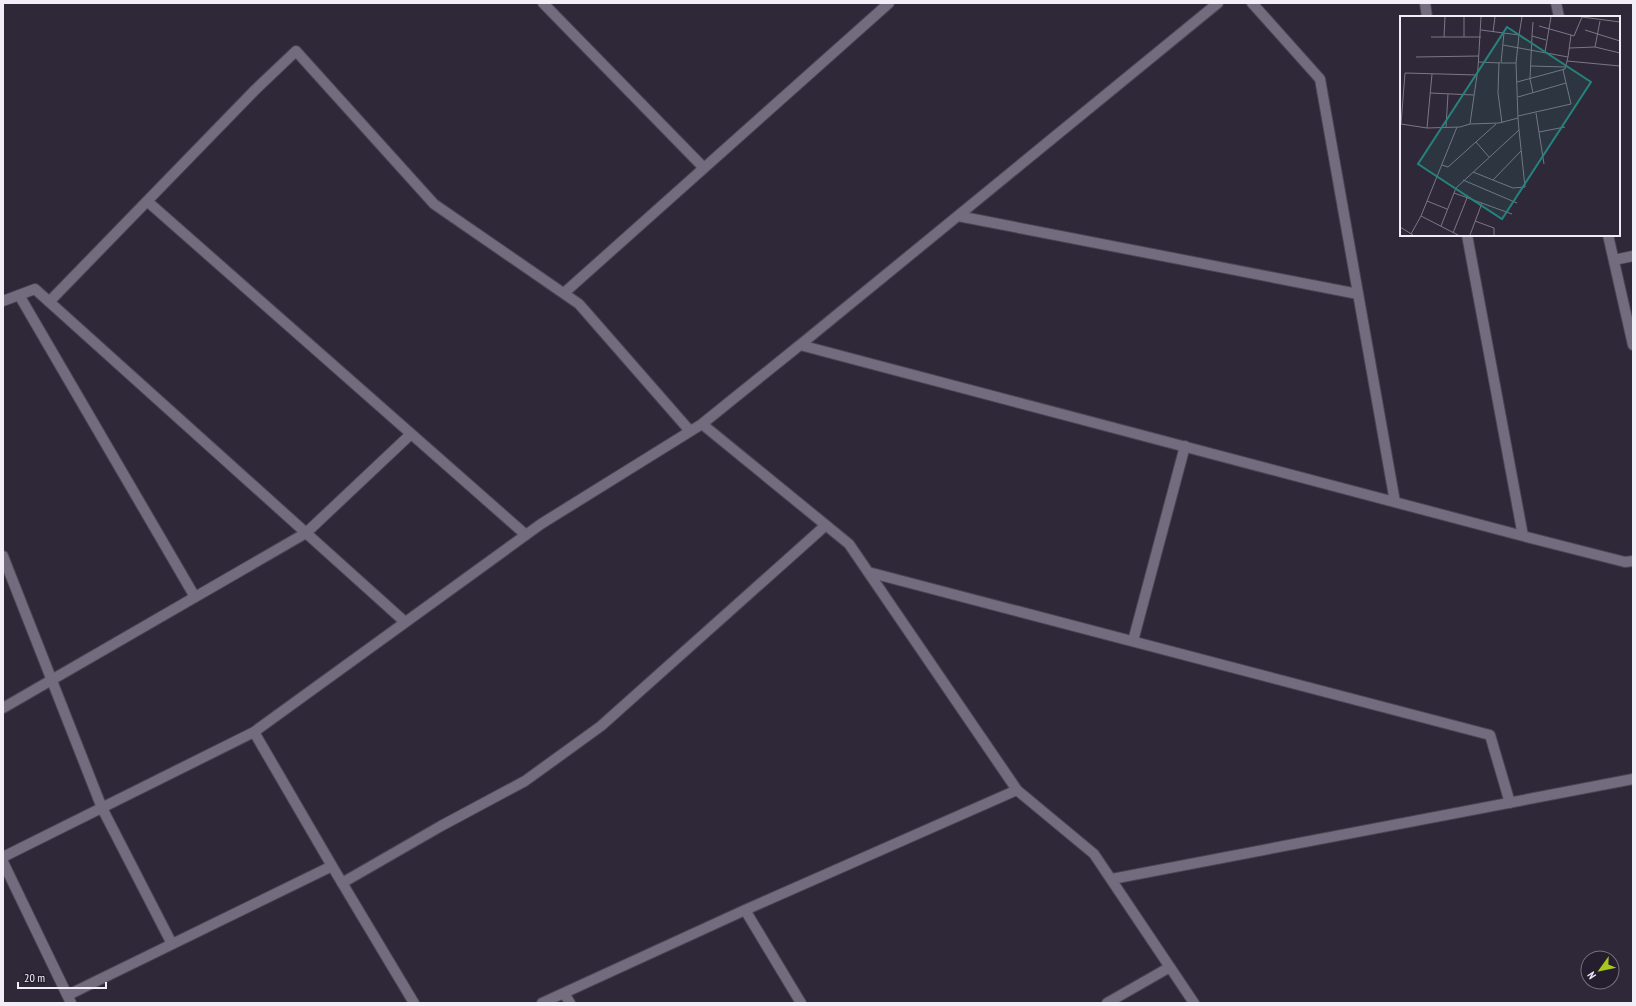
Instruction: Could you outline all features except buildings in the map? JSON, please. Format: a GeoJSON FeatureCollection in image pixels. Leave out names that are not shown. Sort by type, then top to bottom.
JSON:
{"type":"FeatureCollection","features":[{"type":"Feature","properties":{"kind":"street"},"geometry":{"type":"LineString","coordinates":[[543,3],[704,168]]}},
{"type":"Feature","properties":{"kind":"street"},"geometry":{"type":"LineString","coordinates":[[564,293],[889,3]]}},
{"type":"Feature","properties":{"kind":"street"},"geometry":{"type":"LineString","coordinates":[[3,857],[254,732],[541,524],[702,424],[1218,3]]}},
{"type":"Feature","properties":{"kind":"street"},"geometry":{"type":"LineString","coordinates":[[1252,3],[1320,79],[1395,502]]}},
{"type":"Feature","properties":{"kind":"street"},"geometry":{"type":"LineString","coordinates":[[1425,3],[1428,16]]}},
{"type":"Feature","properties":{"kind":"street"},"geometry":{"type":"LineString","coordinates":[[1556,3],[1559,16]]}},
{"type":"Feature","properties":{"kind":"street"},"geometry":{"type":"LineString","coordinates":[[49,302],[256,89],[296,51],[434,204],[579,304],[690,431]]}},
{"type":"Feature","properties":{"kind":"street"},"geometry":{"type":"LineString","coordinates":[[148,201],[526,535]]}},
{"type":"Feature","properties":{"kind":"street"},"geometry":{"type":"LineString","coordinates":[[958,216],[1358,294]]}},
{"type":"Feature","properties":{"kind":"street"},"geometry":{"type":"LineString","coordinates":[[1467,236],[1522,536]]}},
{"type":"Feature","properties":{"kind":"street"},"geometry":{"type":"LineString","coordinates":[[1608,236],[1633,345]]}},
{"type":"Feature","properties":{"kind":"street"},"geometry":{"type":"LineString","coordinates":[[1614,260],[1633,256]]}},
{"type":"Feature","properties":{"kind":"street"},"geometry":{"type":"LineString","coordinates":[[3,301],[35,289],[405,622]]}},
{"type":"Feature","properties":{"kind":"street"},"geometry":{"type":"LineString","coordinates":[[18,295],[195,597]]}},
{"type":"Feature","properties":{"kind":"street"},"geometry":{"type":"LineString","coordinates":[[800,345],[1522,536],[1625,562],[1633,561]]}},
{"type":"Feature","properties":{"kind":"street"},"geometry":{"type":"LineString","coordinates":[[702,424],[849,544],[1017,790],[1094,854],[1194,1003]]}},
{"type":"Feature","properties":{"kind":"street"},"geometry":{"type":"LineString","coordinates":[[3,708],[306,533],[411,434]]}},
{"type":"Feature","properties":{"kind":"street"},"geometry":{"type":"LineString","coordinates":[[1133,642],[1185,446]]}},
{"type":"Feature","properties":{"kind":"street"},"geometry":{"type":"LineString","coordinates":[[342,883],[441,826],[525,781],[601,726],[826,525]]}},
{"type":"Feature","properties":{"kind":"street"},"geometry":{"type":"LineString","coordinates":[[3,556],[102,808],[172,944]]}},
{"type":"Feature","properties":{"kind":"street"},"geometry":{"type":"LineString","coordinates":[[868,572],[1490,735],[1510,803]]}},
{"type":"Feature","properties":{"kind":"street"},"geometry":{"type":"LineString","coordinates":[[254,732],[414,1003]]}},
{"type":"Feature","properties":{"kind":"street"},"geometry":{"type":"LineString","coordinates":[[1112,880],[1633,779]]}},
{"type":"Feature","properties":{"kind":"street"},"geometry":{"type":"LineString","coordinates":[[542,1003],[745,910],[1017,790]]}},
{"type":"Feature","properties":{"kind":"street"},"geometry":{"type":"LineString","coordinates":[[3,862],[70,999],[172,944],[332,866]]}},
{"type":"Feature","properties":{"kind":"street"},"geometry":{"type":"LineString","coordinates":[[745,910],[801,1003]]}},
{"type":"Feature","properties":{"kind":"street"},"geometry":{"type":"LineString","coordinates":[[1107,1003],[1170,967]]}},
{"type":"Feature","properties":{"kind":"street"},"geometry":{"type":"LineString","coordinates":[[564,993],[570,1003]]}}]}
